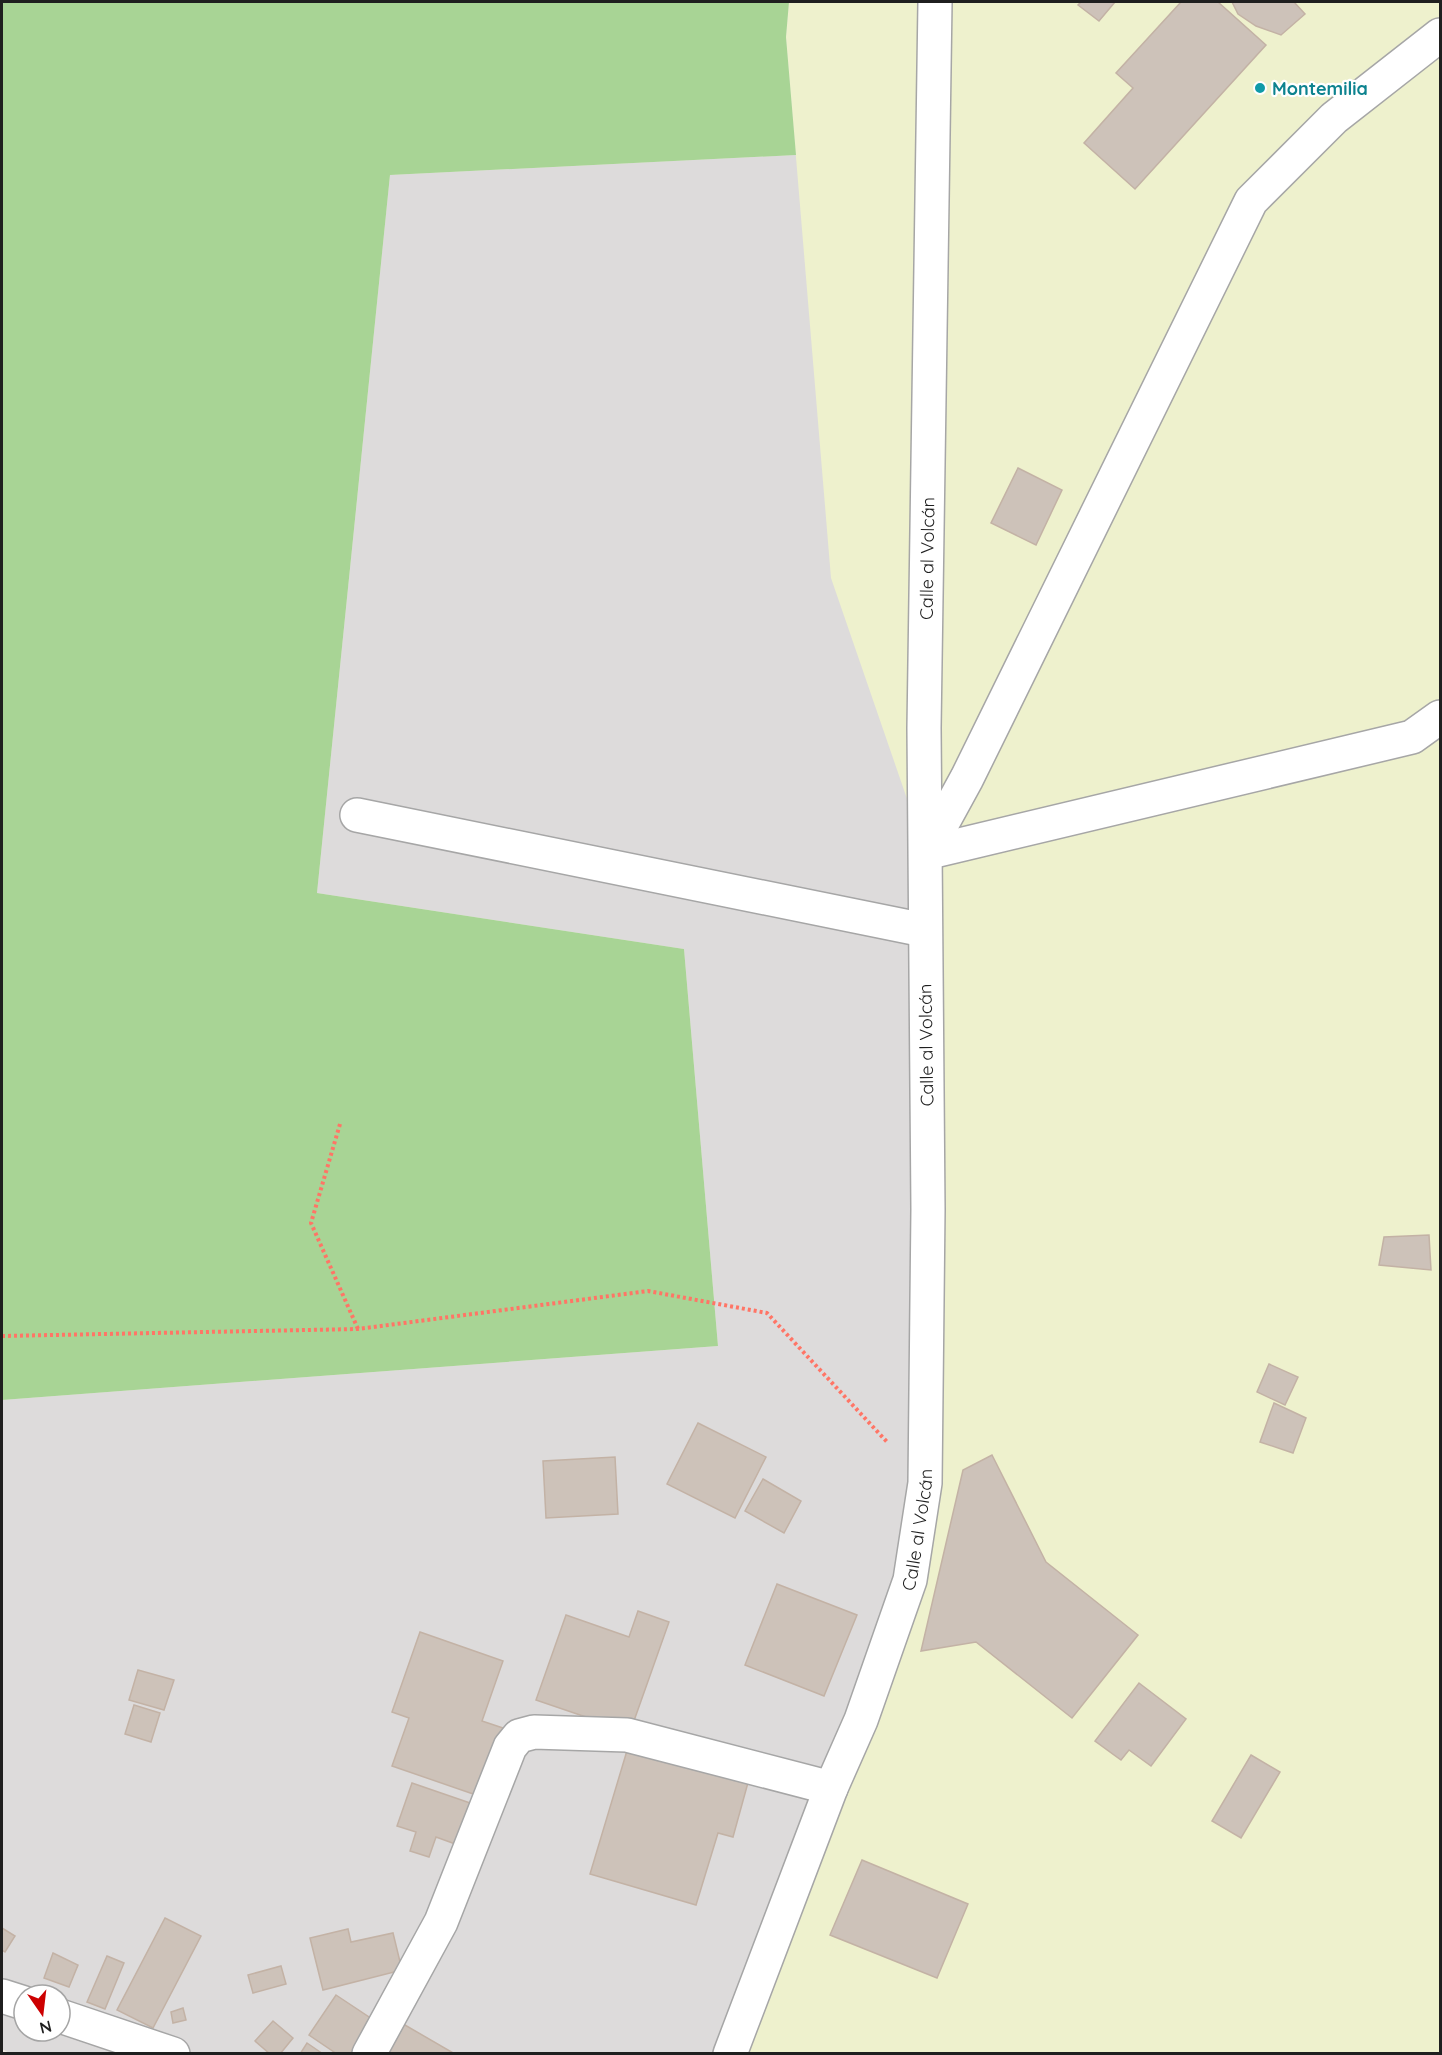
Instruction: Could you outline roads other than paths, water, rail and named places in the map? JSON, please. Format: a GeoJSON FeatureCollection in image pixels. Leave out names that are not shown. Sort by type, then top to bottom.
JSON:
{"type":"FeatureCollection","features":[{"type":"Feature","properties":{"kind":"street","name":"Calle al Volcán"},"geometry":{"type":"LineString","coordinates":[[730,2054],[831,1788],[861,1720],[910,1580],[925,1483],[928,1209],[924,728],[935,2]]}},
{"type":"Feature","properties":{"kind":"street"},"geometry":{"type":"LineString","coordinates":[[926,854],[977,757],[1251,201],[1334,118],[1440,35]]}},
{"type":"Feature","properties":{"kind":"street"},"geometry":{"type":"LineString","coordinates":[[926,854],[1412,737],[1440,717]]}},
{"type":"Feature","properties":{"kind":"street"},"geometry":{"type":"LineString","coordinates":[[357,815],[924,930]]}},
{"type":"Feature","properties":{"kind":"street"},"geometry":{"type":"LineString","coordinates":[[369,2054],[441,1922],[510,1747],[519,1736],[534,1732],[627,1734],[831,1788]]}},
{"type":"Feature","properties":{"kind":"street"},"geometry":{"type":"LineString","coordinates":[[72,2020],[173,2054]]}},
{"type":"Feature","properties":{"kind":"place","name":"Montemilia"},"geometry":{"type":"Point","coordinates":[1260,88]}}]}
